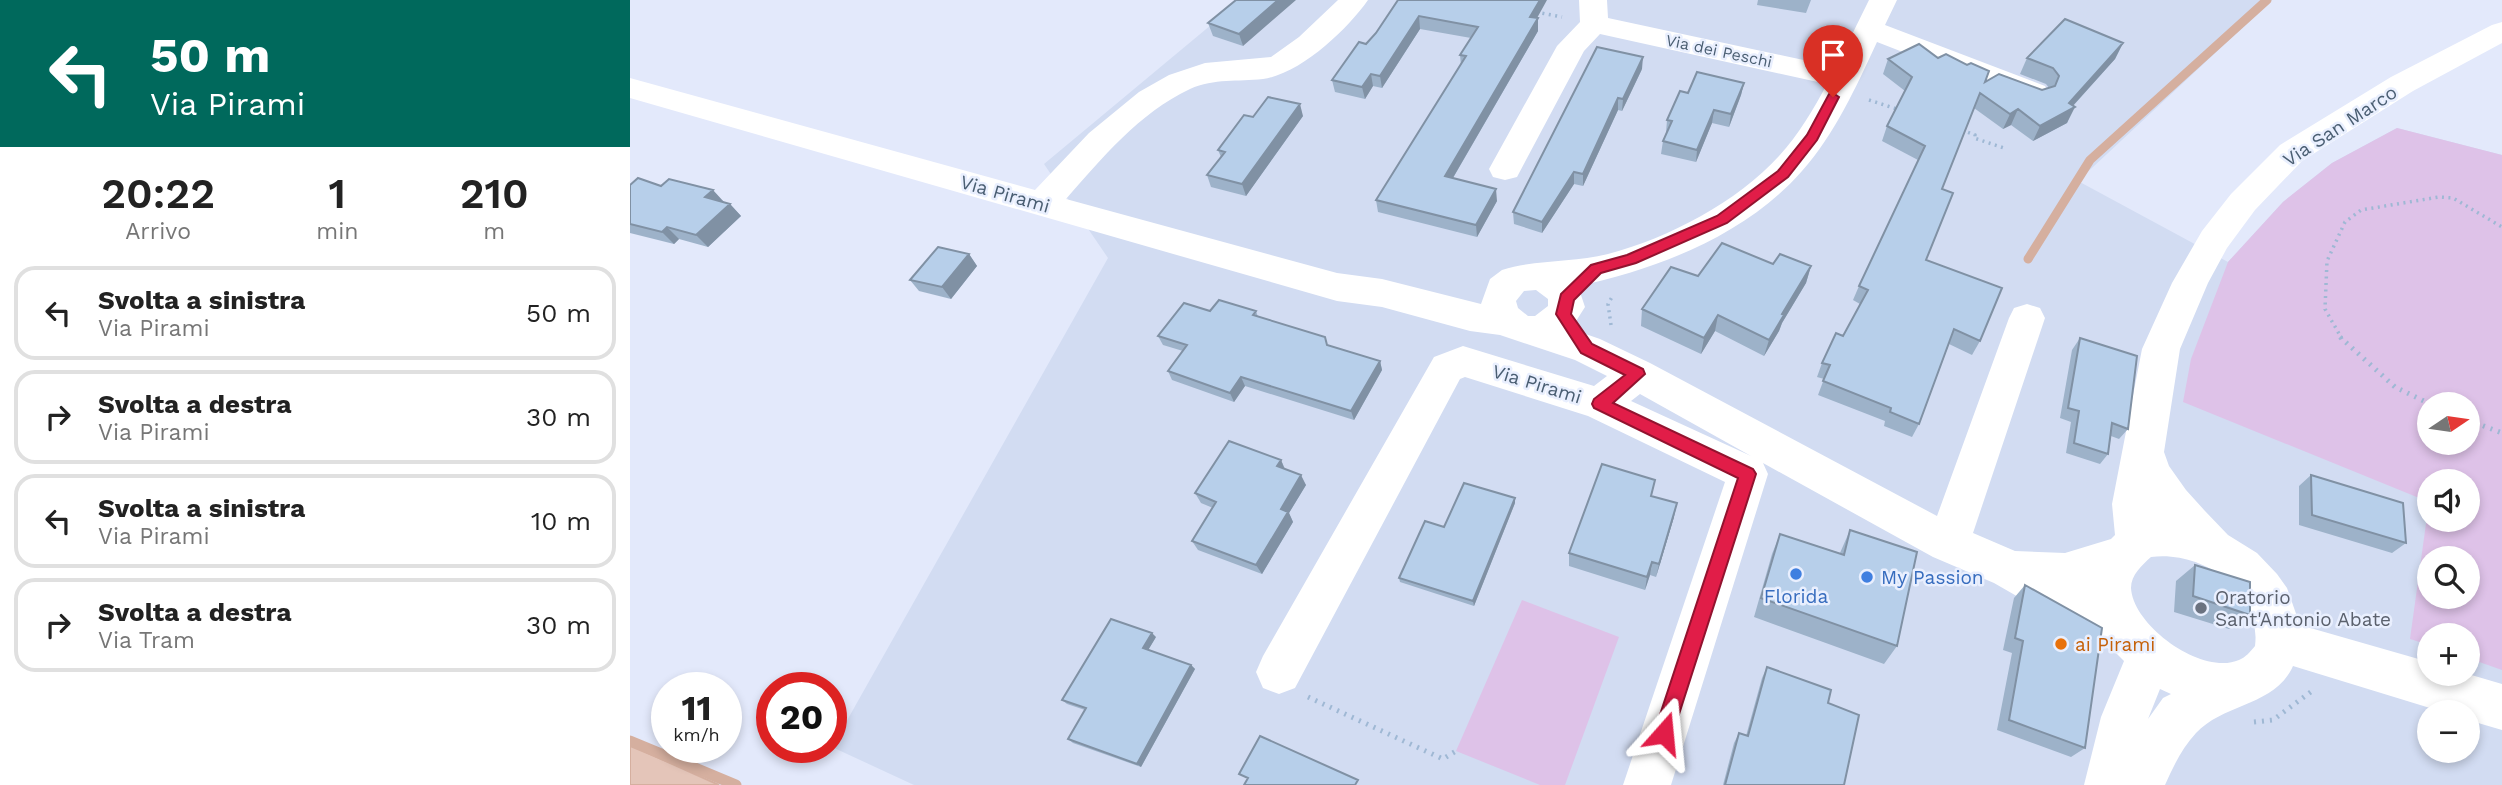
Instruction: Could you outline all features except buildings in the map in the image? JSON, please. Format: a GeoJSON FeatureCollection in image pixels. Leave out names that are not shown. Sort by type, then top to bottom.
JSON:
{"type":"FeatureCollection","features":[{"type":"Feature","properties":{"kind":"street"},"geometry":{"type":"LineString","coordinates":[[1042,204],[1101,141],[1135,111],[1166,89],[1195,75],[1219,70],[1255,70],[1282,64],[1354,0]]}},
{"type":"Feature","properties":{"kind":"street","name":"Via Pirami"},"geometry":{"type":"LineString","coordinates":[[1382,293],[1565,278],[1631,259],[1722,219],[1783,174],[1854,88],[1869,29],[1883,0]]}},
{"type":"Feature","properties":{"kind":"street"},"geometry":{"type":"LineString","coordinates":[[1504,169],[1593,12]]}},
{"type":"Feature","properties":{"kind":"street","name":"Via dei Peschi"},"geometry":{"type":"LineString","coordinates":[[1593,12],[1854,88]]}},
{"type":"Feature","properties":{"kind":"street"},"geometry":{"type":"LineString","coordinates":[[1869,29],[2034,93]]}},
{"type":"Feature","properties":{"kind":"street","name":"Via San Marco"},"geometry":{"type":"LineString","coordinates":[[2139,647],[2117,615],[2111,593],[2112,572],[2129,549],[2133,504],[2161,349],[2190,283],[2214,240],[2243,202],[2291,153],[2402,84],[2502,31]]}},
{"type":"Feature","properties":{"kind":"street","name":"Via Pirami"},"geometry":{"type":"LineString","coordinates":[[630,88],[1337,288],[1382,293],[1470,317],[1517,326],[1587,349],[1948,543],[2009,569],[2139,647]]}},
{"type":"Feature","properties":{"kind":"street","name":"Via Pirami"},"geometry":{"type":"LineString","coordinates":[[1517,326],[1548,327],[1596,269]]}},
{"type":"Feature","properties":{"kind":"street"},"geometry":{"type":"LineString","coordinates":[[1517,326],[1497,305],[1521,281],[1556,283],[1587,349]]}},
{"type":"Feature","properties":{"kind":"street"},"geometry":{"type":"LineString","coordinates":[[1948,543],[2027,318]]}},
{"type":"Feature","properties":{"kind":"street","name":"Via Pirami"},"geometry":{"type":"LineString","coordinates":[[1279,672],[1447,368],[1463,361],[1600,404],[1748,474],[1647,785]]}},
{"type":"Feature","properties":{"kind":"street","name":"Via Pirami"},"geometry":{"type":"LineString","coordinates":[[1600,404],[1637,374]]}},
{"type":"Feature","properties":{"kind":"street"},"geometry":{"type":"LineString","coordinates":[[2144,452],[2150,472],[2166,499],[2183,520],[2216,549],[2241,566],[2262,589],[2275,614],[2279,640],[2274,659],[2263,674],[2246,683],[2237,704]]}},
{"type":"Feature","properties":{"kind":"street"},"geometry":{"type":"LineString","coordinates":[[2129,549],[2161,537],[2188,539],[2216,549]]}},
{"type":"Feature","properties":{"kind":"street","name":"Via Pirami"},"geometry":{"type":"LineString","coordinates":[[2009,569],[2065,573],[2129,549]]}},
{"type":"Feature","properties":{"kind":"street"},"geometry":{"type":"LineString","coordinates":[[2279,640],[2502,707]]}},
{"type":"Feature","properties":{"kind":"street"},"geometry":{"type":"LineString","coordinates":[[2108,785],[2139,647],[2185,678],[2237,704]]}},
{"type":"Feature","properties":{"kind":"street"},"geometry":{"type":"LineString","coordinates":[[2140,785],[2158,745],[2180,715],[2237,704]]}},
{"type":"Feature","properties":{"kind":"path"},"geometry":{"type":"LineString","coordinates":[[1527,10],[1536,12]]}},
{"type":"Feature","properties":{"kind":"path"},"geometry":{"type":"LineString","coordinates":[[1854,88],[1901,110]]}},
{"type":"Feature","properties":{"kind":"path"},"geometry":{"type":"LineString","coordinates":[[1951,127],[2004,148]]}},
{"type":"Feature","properties":{"kind":"path"},"geometry":{"type":"LineString","coordinates":[[2417,398],[2395,387],[2340,337],[2325,309],[2327,261],[2333,244],[2345,222],[2361,210],[2439,197],[2453,198],[2502,227]]}},
{"type":"Feature","properties":{"kind":"path"},"geometry":{"type":"LineString","coordinates":[[2480,425],[2502,433]]}},
{"type":"Feature","properties":{"kind":"path"},"geometry":{"type":"LineString","coordinates":[[1279,672],[1290,688],[1443,759],[1456,751]]}},
{"type":"Feature","properties":{"kind":"path"},"geometry":{"type":"LineString","coordinates":[[2237,704],[2273,720],[2312,691],[2319,689]]}},
{"type":"Feature","properties":{"kind":"shaded area"},"geometry":{"type":"Polygon","coordinates":[[[1241,0],[2272,0],[2078,181],[2228,262],[2283,202],[2332,163],[2397,128],[2502,155],[2502,785],[914,785],[847,754],[847,720],[1108,258],[1044,164],[1241,0]]]}},
{"type":"Feature","properties":{"kind":"shaded area"},"geometry":{"type":"Polygon","coordinates":[[[2397,128],[2502,155],[2502,670],[2480,662],[2480,623],[2417,623],[2417,641],[2410,639],[2417,589],[2417,609],[2480,609],[2480,546],[2423,546],[2425,532],[2480,532],[2480,469],[2417,469],[2417,497],[2183,402],[2191,359],[2228,262],[2283,202],[2332,163],[2397,128]]]}},
{"type":"Feature","properties":{"kind":"shaded area"},"geometry":{"type":"Polygon","coordinates":[[[1522,600],[1619,637],[1565,785],[1540,785],[1456,751],[1522,600]]]}},
{"type":"Feature","properties":{"kind":"shaded area"},"geometry":{"type":"Polygon","coordinates":[[[630,745],[651,754],[651,763],[670,763],[719,785],[630,785],[630,745]]]}},
{"type":"Feature","properties":{"kind":"waterway"},"geometry":{"type":"LineString","coordinates":[[2028,259],[2090,160],[2267,0]]}},
{"type":"Feature","properties":{"kind":"waterway"},"geometry":{"type":"LineString","coordinates":[[630,741],[736,785]]}},
{"type":"Feature","properties":{"kind":"place","name":"Florida"},"geometry":{"type":"Point","coordinates":[1796,574]}},
{"type":"Feature","properties":{"kind":"place","name":"My Passion"},"geometry":{"type":"Point","coordinates":[1867,577]}},
{"type":"Feature","properties":{"kind":"place","name":"Oratorio Sant'Antonio Abate"},"geometry":{"type":"Point","coordinates":[2201,608]}},
{"type":"Feature","properties":{"kind":"place","name":"ai Pirami"},"geometry":{"type":"Point","coordinates":[2061,644]}},
{"type":"Feature","properties":{"kind":"route"},"geometry":{"type":"LineString","coordinates":[[1664,733],[1748,474],[1600,404],[1637,374],[1587,349],[1564,314],[1567,298],[1596,269],[1669,244],[1722,219],[1783,174],[1812,137],[1833,97]]}}]}
